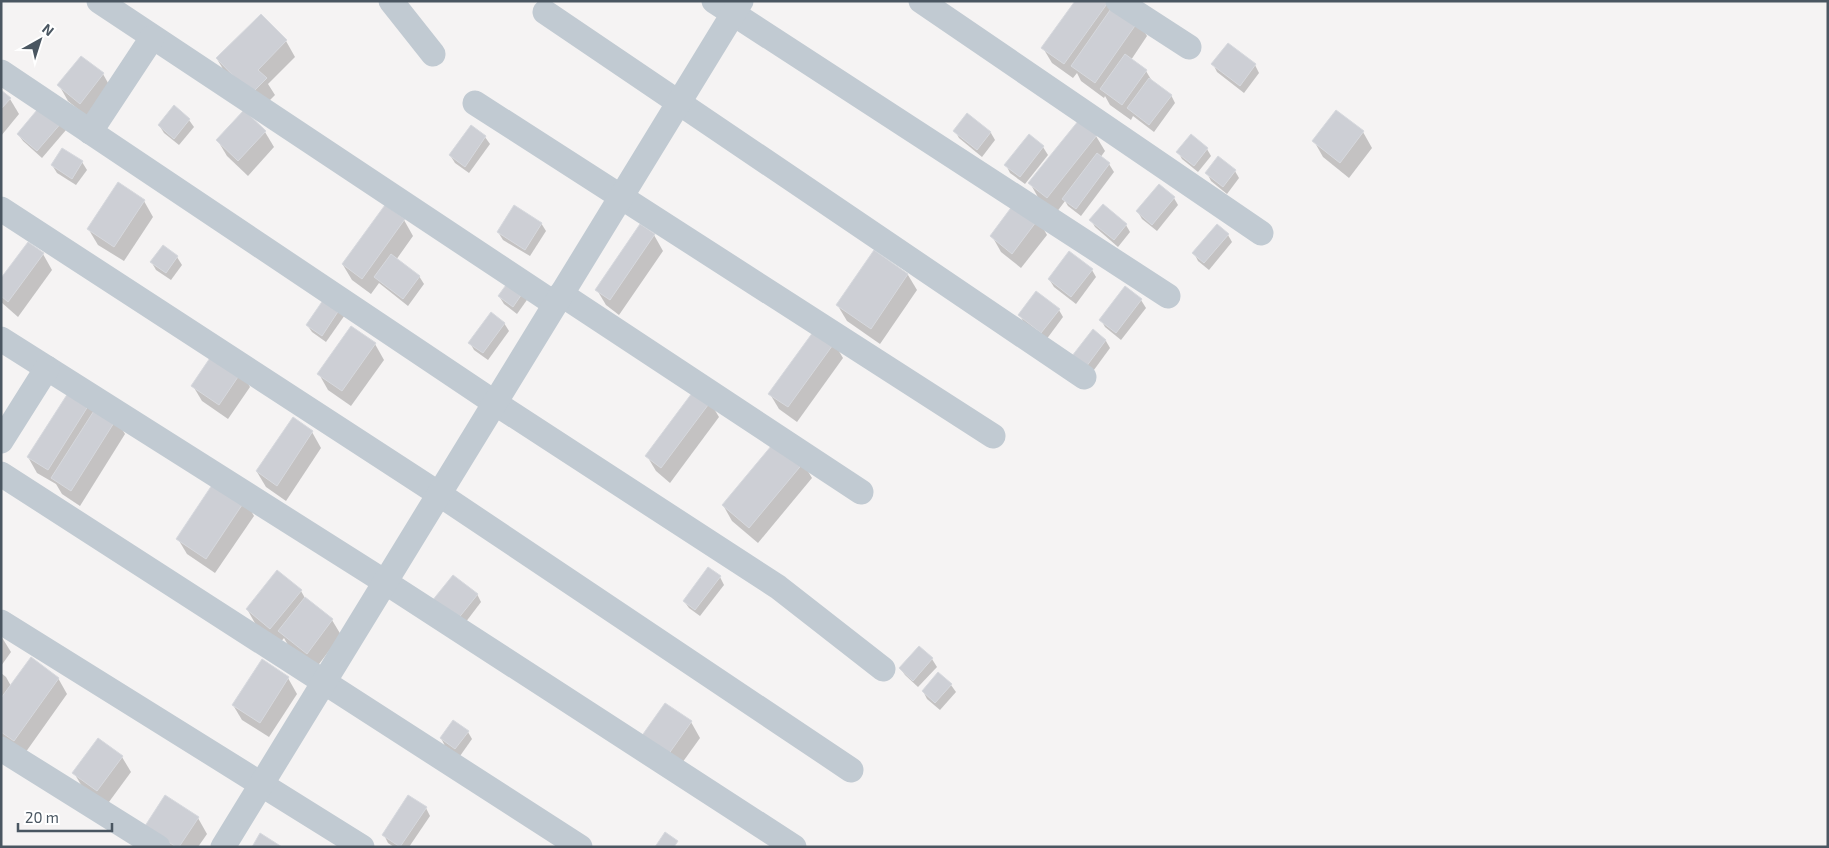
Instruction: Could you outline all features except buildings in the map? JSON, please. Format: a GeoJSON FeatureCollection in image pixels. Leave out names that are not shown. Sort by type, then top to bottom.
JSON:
{"type":"FeatureCollection","features":[{"type":"Feature","properties":{"kind":"street"},"geometry":{"type":"LineString","coordinates":[[99,1],[152,38],[861,492]]}},
{"type":"Feature","properties":{"kind":"street"},"geometry":{"type":"LineString","coordinates":[[391,1],[433,54]]}},
{"type":"Feature","properties":{"kind":"street"},"geometry":{"type":"LineString","coordinates":[[921,1],[1261,233]]}},
{"type":"Feature","properties":{"kind":"street"},"geometry":{"type":"LineString","coordinates":[[1118,1],[1189,47]]}},
{"type":"Feature","properties":{"kind":"street"},"geometry":{"type":"LineString","coordinates":[[223,847],[678,104],[729,5],[1168,296]]}},
{"type":"Feature","properties":{"kind":"street"},"geometry":{"type":"LineString","coordinates":[[545,12],[678,104],[1084,377]]}},
{"type":"Feature","properties":{"kind":"street"},"geometry":{"type":"LineString","coordinates":[[90,132],[152,38]]}},
{"type":"Feature","properties":{"kind":"street"},"geometry":{"type":"LineString","coordinates":[[1,72],[495,403],[778,587],[883,669]]}},
{"type":"Feature","properties":{"kind":"street"},"geometry":{"type":"LineString","coordinates":[[475,103],[993,436]]}},
{"type":"Feature","properties":{"kind":"street"},"geometry":{"type":"LineString","coordinates":[[1,209],[439,494],[851,770]]}},
{"type":"Feature","properties":{"kind":"street"},"geometry":{"type":"LineString","coordinates":[[1,339],[385,582],[794,847]]}},
{"type":"Feature","properties":{"kind":"street"},"geometry":{"type":"LineString","coordinates":[[1,441],[47,368]]}},
{"type":"Feature","properties":{"kind":"street"},"geometry":{"type":"LineString","coordinates":[[1,474],[580,847]]}},
{"type":"Feature","properties":{"kind":"street"},"geometry":{"type":"LineString","coordinates":[[1,622],[362,847]]}},
{"type":"Feature","properties":{"kind":"street"},"geometry":{"type":"LineString","coordinates":[[1,749],[158,847]]}}]}
